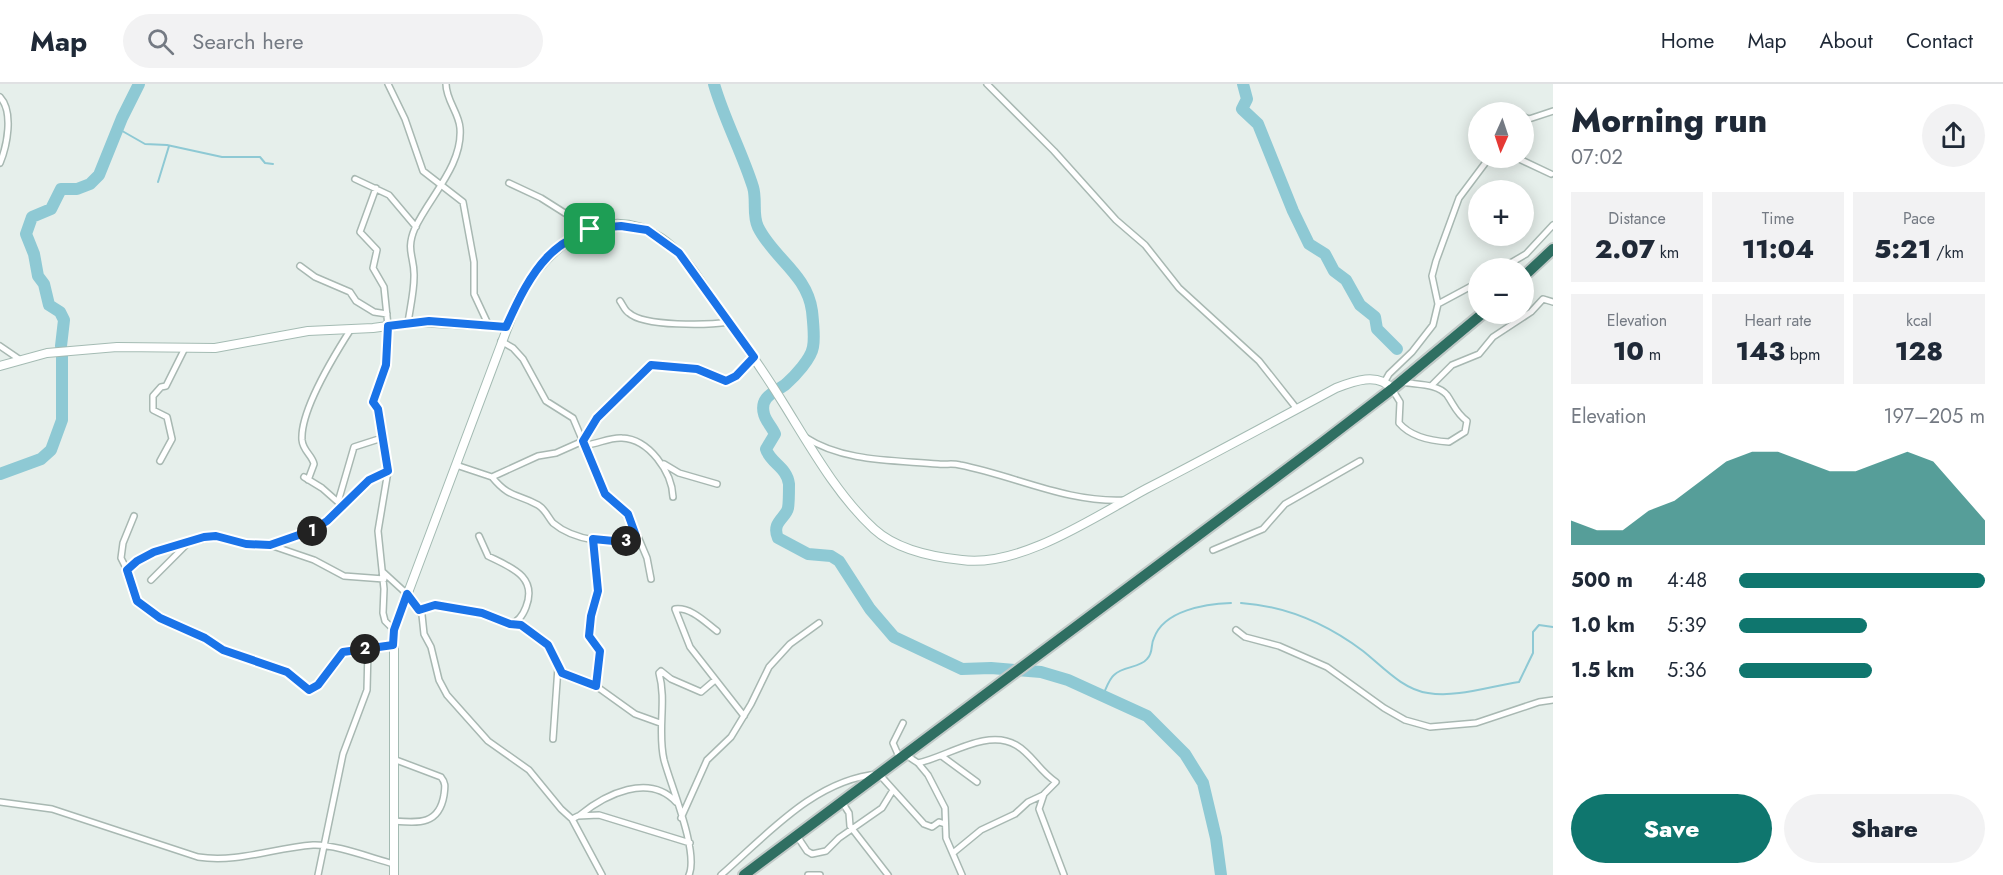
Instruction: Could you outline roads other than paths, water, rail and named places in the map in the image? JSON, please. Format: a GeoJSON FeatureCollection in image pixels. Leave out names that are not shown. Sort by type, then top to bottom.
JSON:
{"type":"FeatureCollection","features":[{"type":"Feature","properties":{"kind":"highway"},"geometry":{"type":"LineString","coordinates":[[1534,267],[1553,249]]}},
{"type":"Feature","properties":{"kind":"highway"},"geometry":{"type":"LineString","coordinates":[[744,875],[903,757],[1389,385],[1401,381],[1470,324]]}},
{"type":"Feature","properties":{"kind":"street"},"geometry":{"type":"LineString","coordinates":[[388,84],[423,171],[463,202],[466,208],[474,262],[474,294],[488,324]]}},
{"type":"Feature","properties":{"kind":"street"},"geometry":{"type":"LineString","coordinates":[[408,323],[415,275],[410,251],[416,227],[442,184],[457,149],[460,126],[450,104],[446,84]]}},
{"type":"Feature","properties":{"kind":"street"},"geometry":{"type":"LineString","coordinates":[[987,84],[1054,151],[1116,220],[1145,245],[1179,288],[1259,361],[1297,409]]}},
{"type":"Feature","properties":{"kind":"street"},"geometry":{"type":"LineString","coordinates":[[0,97],[6,105],[7,125],[6,141],[0,163]]}},
{"type":"Feature","properties":{"kind":"street"},"geometry":{"type":"LineString","coordinates":[[1534,117],[1553,111]]}},
{"type":"Feature","properties":{"kind":"street"},"geometry":{"type":"LineString","coordinates":[[1534,166],[1551,174]]}},
{"type":"Feature","properties":{"kind":"street"},"geometry":{"type":"LineString","coordinates":[[1389,385],[1389,374],[1430,331],[1438,304],[1433,271],[1452,213],[1481,168]]}},
{"type":"Feature","properties":{"kind":"street"},"geometry":{"type":"LineString","coordinates":[[355,179],[376,188],[396,201],[416,227]]}},
{"type":"Feature","properties":{"kind":"street"},"geometry":{"type":"LineString","coordinates":[[509,183],[553,204],[590,229]]}},
{"type":"Feature","properties":{"kind":"street"},"geometry":{"type":"LineString","coordinates":[[376,188],[360,232],[377,250],[373,268],[383,281],[387,314],[386,365],[373,402],[378,409],[388,471],[378,531],[384,579],[383,613],[385,621],[394,630]]}},
{"type":"Feature","properties":{"kind":"street"},"geometry":{"type":"LineString","coordinates":[[1519,258],[1526,254],[1553,225]]}},
{"type":"Feature","properties":{"kind":"street"},"geometry":{"type":"LineString","coordinates":[[394,875],[393,821],[396,760],[394,630],[506,327],[527,282],[546,257],[565,241],[590,229],[629,226],[647,230],[660,237],[685,260],[754,357],[802,435],[854,506],[876,531],[906,548],[942,557],[974,561],[1005,557],[1044,542],[1351,382],[1376,379],[1389,385],[1400,402],[1398,418],[1403,428],[1424,438],[1449,442],[1465,432],[1467,421],[1454,411],[1443,391],[1431,386],[1401,381]]}},
{"type":"Feature","properties":{"kind":"street"},"geometry":{"type":"LineString","coordinates":[[300,266],[315,277],[350,292],[356,301],[374,312],[387,314]]}},
{"type":"Feature","properties":{"kind":"street"},"geometry":{"type":"LineString","coordinates":[[1438,304],[1468,288]]}},
{"type":"Feature","properties":{"kind":"street"},"geometry":{"type":"LineString","coordinates":[[1431,386],[1438,382],[1452,365],[1479,354],[1493,337],[1531,312],[1543,299],[1553,302]]}},
{"type":"Feature","properties":{"kind":"street"},"geometry":{"type":"LineString","coordinates":[[620,302],[629,314],[656,321],[705,325],[729,322]]}},
{"type":"Feature","properties":{"kind":"street"},"geometry":{"type":"LineString","coordinates":[[0,366],[47,353],[102,348],[228,347],[308,331],[408,323],[488,324],[506,327]]}},
{"type":"Feature","properties":{"kind":"street"},"geometry":{"type":"LineString","coordinates":[[340,504],[306,478],[314,464],[304,446],[303,430],[320,382],[351,329]]}},
{"type":"Feature","properties":{"kind":"street"},"geometry":{"type":"LineString","coordinates":[[501,341],[513,348],[523,359],[546,401],[573,418],[605,494],[628,514],[647,558],[651,579]]}},
{"type":"Feature","properties":{"kind":"street"},"geometry":{"type":"LineString","coordinates":[[0,346],[20,359]]}},
{"type":"Feature","properties":{"kind":"street"},"geometry":{"type":"LineString","coordinates":[[160,461],[172,439],[167,417],[153,410],[153,396],[161,387],[166,386],[185,348]]}},
{"type":"Feature","properties":{"kind":"street"},"geometry":{"type":"LineString","coordinates":[[584,443],[597,418],[651,365],[697,369],[726,381],[736,376],[754,357]]}},
{"type":"Feature","properties":{"kind":"street"},"geometry":{"type":"LineString","coordinates":[[802,435],[816,444],[848,454],[895,461],[952,463],[1071,496],[1097,500],[1127,500]]}},
{"type":"Feature","properties":{"kind":"street"},"geometry":{"type":"LineString","coordinates":[[340,504],[354,447],[382,438]]}},
{"type":"Feature","properties":{"kind":"street"},"geometry":{"type":"LineString","coordinates":[[492,477],[529,460],[584,443],[625,438],[645,447],[657,460],[670,479],[673,497]]}},
{"type":"Feature","properties":{"kind":"street"},"geometry":{"type":"LineString","coordinates":[[657,460],[679,473],[717,484]]}},
{"type":"Feature","properties":{"kind":"street"},"geometry":{"type":"LineString","coordinates":[[1213,550],[1263,528],[1285,504],[1360,461]]}},
{"type":"Feature","properties":{"kind":"street"},"geometry":{"type":"LineString","coordinates":[[456,465],[492,477],[510,495],[542,508],[560,528],[593,539],[624,542],[636,536]]}},
{"type":"Feature","properties":{"kind":"street"},"geometry":{"type":"LineString","coordinates":[[270,545],[320,527],[340,504],[369,480],[388,471]]}},
{"type":"Feature","properties":{"kind":"street"},"geometry":{"type":"LineString","coordinates":[[134,516],[121,554],[137,601],[160,618],[205,638],[223,650],[287,672],[306,689],[318,685],[343,652],[393,645]]}},
{"type":"Feature","properties":{"kind":"street"},"geometry":{"type":"LineString","coordinates":[[127,570],[137,561],[154,552],[216,536],[246,544],[270,545],[314,560],[344,576],[384,579]]}},
{"type":"Feature","properties":{"kind":"street"},"geometry":{"type":"LineString","coordinates":[[419,610],[435,605],[482,613],[510,624],[516,622],[528,600],[528,585],[521,574],[512,567],[488,556],[479,537]]}},
{"type":"Feature","properties":{"kind":"street"},"geometry":{"type":"LineString","coordinates":[[593,539],[598,591],[591,616],[589,636],[600,651],[596,686]]}},
{"type":"Feature","properties":{"kind":"street"},"geometry":{"type":"LineString","coordinates":[[151,580],[190,542]]}},
{"type":"Feature","properties":{"kind":"street"},"geometry":{"type":"LineString","coordinates":[[382,571],[407,594],[419,610],[439,680],[447,695],[488,741],[529,770],[561,809],[575,818],[602,875]]}},
{"type":"Feature","properties":{"kind":"street"},"geometry":{"type":"LineString","coordinates":[[717,631],[686,610],[675,609],[690,647],[744,716]]}},
{"type":"Feature","properties":{"kind":"street"},"geometry":{"type":"LineString","coordinates":[[516,622],[545,642],[565,676],[596,686],[635,714],[660,723]]}},
{"type":"Feature","properties":{"kind":"street"},"geometry":{"type":"LineString","coordinates":[[681,818],[707,760],[731,737],[744,716],[760,681],[778,656],[819,623]]}},
{"type":"Feature","properties":{"kind":"street"},"geometry":{"type":"LineString","coordinates":[[1236,630],[1245,637],[1280,646],[1327,667],[1384,708],[1405,720],[1430,727],[1476,723],[1539,702],[1553,700]]}},
{"type":"Feature","properties":{"kind":"street"},"geometry":{"type":"LineString","coordinates":[[318,875],[343,754],[367,690],[368,649]]}},
{"type":"Feature","properties":{"kind":"street"},"geometry":{"type":"LineString","coordinates":[[552,739],[558,666]]}},
{"type":"Feature","properties":{"kind":"street"},"geometry":{"type":"LineString","coordinates":[[689,875],[693,856],[664,757],[660,723],[664,701],[659,671],[700,692],[715,680]]}},
{"type":"Feature","properties":{"kind":"street"},"geometry":{"type":"LineString","coordinates":[[903,723],[893,743],[903,757],[918,764],[928,775],[945,808],[945,824],[962,875]]}},
{"type":"Feature","properties":{"kind":"street"},"geometry":{"type":"LineString","coordinates":[[918,764],[983,741],[999,740],[1014,744],[1035,762],[1039,770],[1056,782],[1044,794],[1028,802],[1015,814],[981,830],[953,853]]}},
{"type":"Feature","properties":{"kind":"street"},"geometry":{"type":"LineString","coordinates":[[943,757],[977,782]]}},
{"type":"Feature","properties":{"kind":"street"},"geometry":{"type":"LineString","coordinates":[[393,821],[419,823],[438,813],[442,808],[445,788],[445,782],[441,777],[396,760]]}},
{"type":"Feature","properties":{"kind":"street"},"geometry":{"type":"LineString","coordinates":[[721,875],[805,802],[864,775],[879,774],[924,824],[930,827],[939,822],[945,824]]}},
{"type":"Feature","properties":{"kind":"street"},"geometry":{"type":"LineString","coordinates":[[575,818],[600,802],[635,788],[659,790],[669,795],[677,803]]}},
{"type":"Feature","properties":{"kind":"street"},"geometry":{"type":"LineString","coordinates":[[797,836],[807,851],[816,854],[826,851],[887,803],[894,790]]}},
{"type":"Feature","properties":{"kind":"street"},"geometry":{"type":"LineString","coordinates":[[1044,794],[1039,814],[1064,875]]}},
{"type":"Feature","properties":{"kind":"street"},"geometry":{"type":"LineString","coordinates":[[0,802],[52,809],[188,855],[212,859],[243,858],[290,848],[325,846],[394,864]]}},
{"type":"Feature","properties":{"kind":"street"},"geometry":{"type":"LineString","coordinates":[[842,802],[849,813],[849,824],[888,875]]}},
{"type":"Feature","properties":{"kind":"street"},"geometry":{"type":"LineString","coordinates":[[575,818],[611,818],[690,843]]}},
{"type":"Feature","properties":{"kind":"street"},"geometry":{"type":"LineString","coordinates":[[808,875],[820,875]]}},
{"type":"Feature","properties":{"kind":"waterway"},"geometry":{"type":"LineString","coordinates":[[61,346],[64,320],[60,312],[49,305],[26,234],[32,217],[51,209],[61,189],[77,189],[90,184],[99,175],[122,118],[139,84]]}},
{"type":"Feature","properties":{"kind":"waterway"},"geometry":{"type":"LineString","coordinates":[[714,84],[753,187],[755,218],[758,227],[764,238],[797,276],[809,298],[812,311],[814,329],[812,352],[790,381],[769,395],[763,408],[766,419],[775,434],[766,449],[785,473],[789,484],[787,512],[776,528],[778,538],[808,554],[831,556],[839,561],[870,609],[894,637],[962,669],[991,668],[1041,672],[1068,680],[1147,716],[1185,754],[1203,783],[1216,838],[1221,875]]}},
{"type":"Feature","properties":{"kind":"waterway"},"geometry":{"type":"LineString","coordinates":[[1243,84],[1247,99],[1242,109],[1258,124],[1293,211],[1309,244],[1325,254],[1334,271],[1346,280],[1360,305],[1375,317],[1377,329],[1397,349]]}},
{"type":"Feature","properties":{"kind":"waterway"},"geometry":{"type":"LineString","coordinates":[[117,128],[145,144],[167,145],[222,157],[260,157],[265,163],[273,164]]}},
{"type":"Feature","properties":{"kind":"waterway"},"geometry":{"type":"LineString","coordinates":[[158,182],[169,146]]}},
{"type":"Feature","properties":{"kind":"waterway"},"geometry":{"type":"LineString","coordinates":[[0,474],[41,459],[51,450],[62,420],[62,356]]}},
{"type":"Feature","properties":{"kind":"waterway"},"geometry":{"type":"LineString","coordinates":[[1103,695],[1114,675],[1147,659],[1159,628],[1167,621],[1187,610],[1231,603]]}},
{"type":"Feature","properties":{"kind":"waterway"},"geometry":{"type":"LineString","coordinates":[[1241,603],[1274,608],[1305,618],[1349,641],[1401,682],[1419,691],[1439,694],[1462,693],[1519,682],[1533,653],[1533,632],[1539,625],[1553,627]]}}]}
